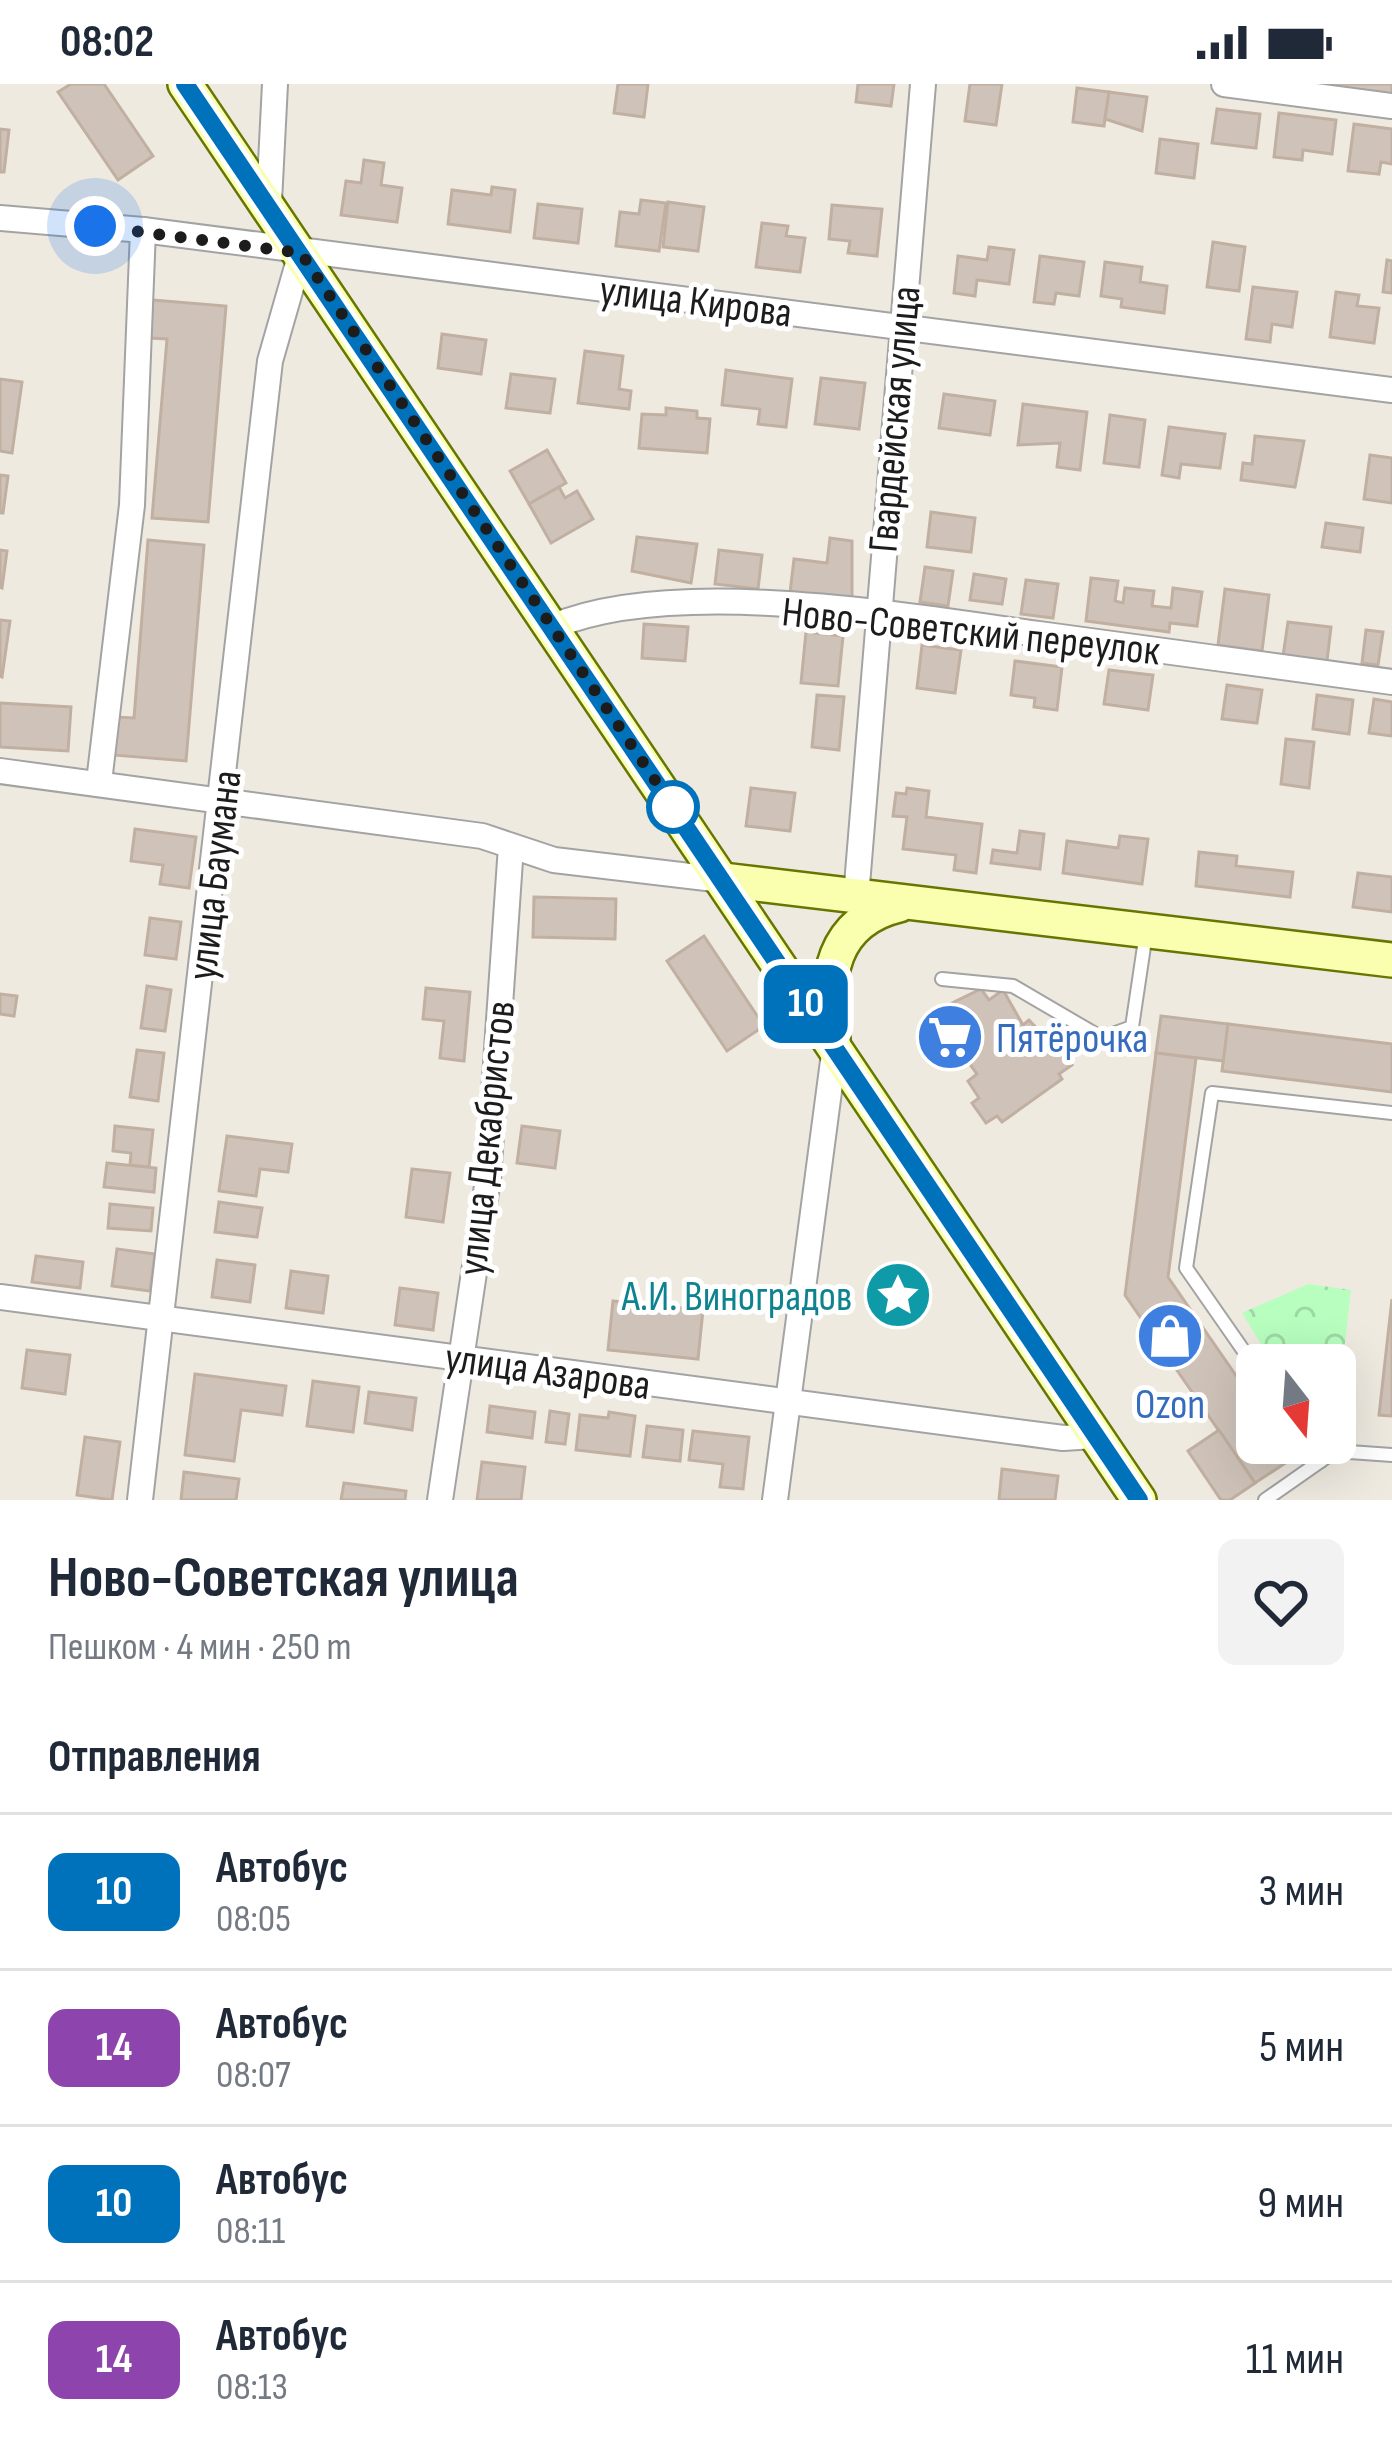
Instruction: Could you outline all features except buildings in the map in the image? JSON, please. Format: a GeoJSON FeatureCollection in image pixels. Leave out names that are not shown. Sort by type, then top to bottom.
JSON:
{"type":"FeatureCollection","features":[{"type":"Feature","properties":{"kind":"main road"},"geometry":{"type":"LineString","coordinates":[[185,84],[269,202],[1096,1436],[1127,1494]]}},
{"type":"Feature","properties":{"kind":"main road"},"geometry":{"type":"LineString","coordinates":[[723,880],[1392,960]]}},
{"type":"Feature","properties":{"kind":"main road"},"geometry":{"type":"LineString","coordinates":[[835,1046],[829,1005],[838,948],[860,920],[906,903]]}},
{"type":"Feature","properties":{"kind":"street"},"geometry":{"type":"LineString","coordinates":[[269,202],[275,84]]}},
{"type":"Feature","properties":{"kind":"street","name":"Гвардейская улица"},"geometry":{"type":"LineString","coordinates":[[856,897],[923,84]]}},
{"type":"Feature","properties":{"kind":"street"},"geometry":{"type":"LineString","coordinates":[[1224,84],[1392,106]]}},
{"type":"Feature","properties":{"kind":"street","name":"улица Кирова"},"geometry":{"type":"LineString","coordinates":[[0,218],[143,230],[1392,390]]}},
{"type":"Feature","properties":{"kind":"street"},"geometry":{"type":"LineString","coordinates":[[99,782],[132,505],[143,230]]}},
{"type":"Feature","properties":{"kind":"street","name":"улица Баумана"},"geometry":{"type":"LineString","coordinates":[[140,1500],[270,361],[301,253]]}},
{"type":"Feature","properties":{"kind":"street","name":"Ново-Советский переулок"},"geometry":{"type":"LineString","coordinates":[[552,627],[589,611],[652,602],[876,612],[1392,682]]}},
{"type":"Feature","properties":{"kind":"street"},"geometry":{"type":"LineString","coordinates":[[0,771],[223,797],[482,836],[590,866],[723,880]]}},
{"type":"Feature","properties":{"kind":"street","name":"улица Декабристов"},"geometry":{"type":"LineString","coordinates":[[440,1500],[488,1179],[512,847]]}},
{"type":"Feature","properties":{"kind":"street"},"geometry":{"type":"LineString","coordinates":[[775,1500],[835,1046]]}},
{"type":"Feature","properties":{"kind":"street","name":"улица Азарова"},"geometry":{"type":"LineString","coordinates":[[0,1297],[788,1405],[1063,1438],[1096,1436]]}},
{"type":"Feature","properties":{"kind":"lane"},"geometry":{"type":"LineString","coordinates":[[942,979],[1013,986],[1102,1037],[1122,1034],[1132,1027],[1146,932]]}},
{"type":"Feature","properties":{"kind":"lane"},"geometry":{"type":"LineString","coordinates":[[1239,1344],[1186,1268],[1212,1093],[1392,1113]]}},
{"type":"Feature","properties":{"kind":"lane"},"geometry":{"type":"LineString","coordinates":[[1356,1452],[1392,1455]]}},
{"type":"Feature","properties":{"kind":"lane"},"geometry":{"type":"LineString","coordinates":[[1265,1500],[1317,1464]]}},
{"type":"Feature","properties":{"kind":"green space"},"geometry":{"type":"Polygon","coordinates":[[[1308,1284],[1351,1290],[1345,1344],[1261,1344],[1242,1313],[1308,1284]]]}},
{"type":"Feature","properties":{"kind":"bus line","name":"10"},"geometry":{"type":"LineString","coordinates":[[185,84],[269,202],[1139,1500]]}},
{"type":"Feature","properties":{"kind":"place","name":"Пятёрочка"},"geometry":{"type":"Point","coordinates":[950,1037]}},
{"type":"Feature","properties":{"kind":"place","name":"А.И. Виноградов"},"geometry":{"type":"Point","coordinates":[898,1295]}},
{"type":"Feature","properties":{"kind":"place","name":"Ozon"},"geometry":{"type":"Point","coordinates":[1170,1336]}},
{"type":"Feature","properties":{"kind":"route"},"geometry":{"type":"LineString","coordinates":[[95,226],[301,253],[673,807]]}}]}
